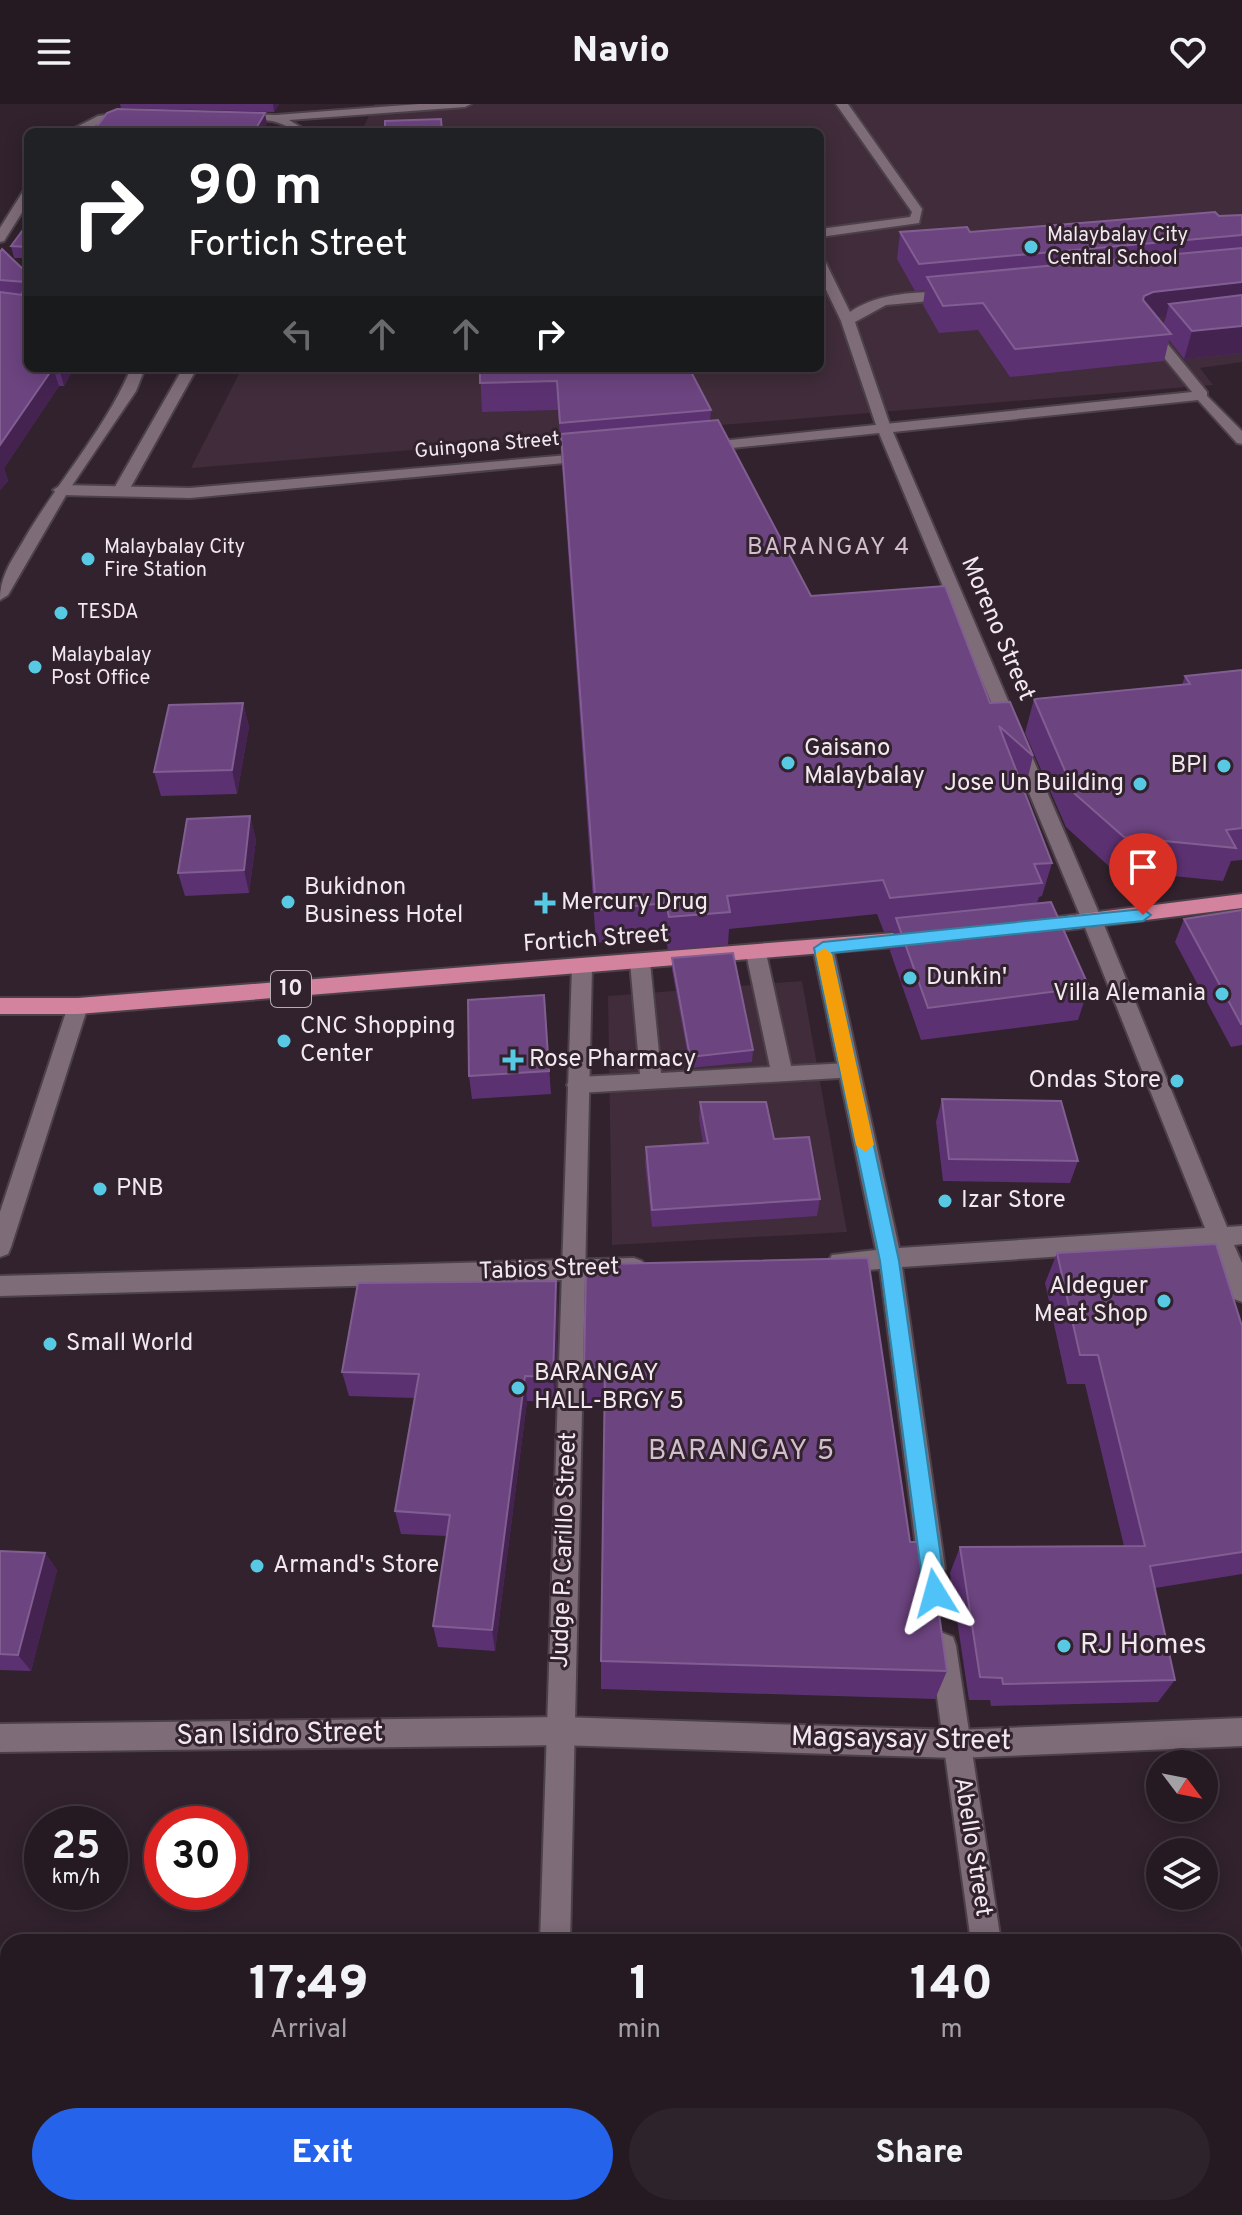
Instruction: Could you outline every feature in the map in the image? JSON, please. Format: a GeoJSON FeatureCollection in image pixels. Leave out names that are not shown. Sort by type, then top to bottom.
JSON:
{"type":"FeatureCollection","features":[{"type":"Feature","properties":{"kind":"highway"},"geometry":{"type":"LineString","coordinates":[[1011,929],[1242,901]]}},
{"type":"Feature","properties":{"kind":"highway","name":"Fortich Street"},"geometry":{"type":"LineString","coordinates":[[0,1006],[78,1006],[823,948],[948,935]]}},
{"type":"Feature","properties":{"kind":"street"},"geometry":{"type":"LineString","coordinates":[[228,117],[275,118],[465,104]]}},
{"type":"Feature","properties":{"kind":"street"},"geometry":{"type":"LineString","coordinates":[[824,232],[915,220],[918,212],[842,104]]}},
{"type":"Feature","properties":{"kind":"street"},"geometry":{"type":"LineString","coordinates":[[79,128],[118,114],[149,115]]}},
{"type":"Feature","properties":{"kind":"street"},"geometry":{"type":"LineString","coordinates":[[275,118],[295,128]]}},
{"type":"Feature","properties":{"kind":"street"},"geometry":{"type":"LineString","coordinates":[[0,238],[24,199]]}},
{"type":"Feature","properties":{"kind":"street","name":"Moreno Street"},"geometry":{"type":"LineString","coordinates":[[824,271],[848,321],[885,431],[1092,920],[1232,1236],[1242,1292]]}},
{"type":"Feature","properties":{"kind":"street"},"geometry":{"type":"LineString","coordinates":[[848,321],[860,308],[876,302],[971,293]]}},
{"type":"Feature","properties":{"kind":"street"},"geometry":{"type":"LineString","coordinates":[[1159,324],[1146,326],[1242,440]]}},
{"type":"Feature","properties":{"kind":"street"},"geometry":{"type":"LineString","coordinates":[[0,595],[61,490],[129,391],[136,372]]}},
{"type":"Feature","properties":{"kind":"street"},"geometry":{"type":"LineString","coordinates":[[120,492],[188,372]]}},
{"type":"Feature","properties":{"kind":"street"},"geometry":{"type":"LineString","coordinates":[[680,449],[885,431],[1202,395]]}},
{"type":"Feature","properties":{"kind":"street","name":"Guingona Street"},"geometry":{"type":"LineString","coordinates":[[61,490],[190,493],[617,455]]}},
{"type":"Feature","properties":{"kind":"street"},"geometry":{"type":"LineString","coordinates":[[823,948],[890,1261],[935,1588]]}},
{"type":"Feature","properties":{"kind":"street"},"geometry":{"type":"LineString","coordinates":[[756,953],[782,1074]]}},
{"type":"Feature","properties":{"kind":"street"},"geometry":{"type":"LineString","coordinates":[[640,962],[651,1081]]}},
{"type":"Feature","properties":{"kind":"street","name":"Judge P. Carillo Street"},"geometry":{"type":"LineString","coordinates":[[555,1934],[582,967]]}},
{"type":"Feature","properties":{"kind":"street"},"geometry":{"type":"LineString","coordinates":[[0,1247],[78,1006]]}},
{"type":"Feature","properties":{"kind":"street"},"geometry":{"type":"LineString","coordinates":[[578,1085],[849,1071]]}},
{"type":"Feature","properties":{"kind":"street"},"geometry":{"type":"LineString","coordinates":[[810,1263],[890,1261],[1232,1236]]}},
{"type":"Feature","properties":{"kind":"street","name":"Tabios Street"},"geometry":{"type":"LineString","coordinates":[[0,1286],[652,1267]]}},
{"type":"Feature","properties":{"kind":"street","name":"Abello Street"},"geometry":{"type":"LineString","coordinates":[[939,1620],[985,1934]]}},
{"type":"Feature","properties":{"kind":"street","name":"San Isidro Street"},"geometry":{"type":"LineString","coordinates":[[0,1738],[560,1731]]}},
{"type":"Feature","properties":{"kind":"street","name":"Magsaysay Street"},"geometry":{"type":"LineString","coordinates":[[560,1731],[956,1744],[1242,1732]]}},
{"type":"Feature","properties":{"kind":"shaded area","name":"Malaybalay City Central School"},"geometry":{"type":"Polygon","coordinates":[[[375,104],[1242,104],[1242,362],[1200,368],[1213,385],[191,468],[240,372],[824,372],[824,128],[363,128],[375,104]]]}},
{"type":"Feature","properties":{"kind":"shaded area"},"geometry":{"type":"Polygon","coordinates":[[[802,981],[847,1232],[612,1245],[608,996],[802,981]]]}},
{"type":"Feature","properties":{"kind":"building"},"geometry":{"type":"Polygon","coordinates":[[[117,109],[265,113],[256,128],[96,128],[107,113],[117,109]]]}},
{"type":"Feature","properties":{"kind":"building"},"geometry":{"type":"Polygon","coordinates":[[[441,119],[442,128],[385,128],[385,121],[441,119]]]}},
{"type":"Feature","properties":{"kind":"building"},"geometry":{"type":"Polygon","coordinates":[[[1215,212],[1219,216],[1242,215],[1242,235],[919,264],[900,232],[967,227],[970,232],[1215,212]]]}},
{"type":"Feature","properties":{"kind":"building"},"geometry":{"type":"Polygon","coordinates":[[[24,228],[24,247],[11,246],[24,228]]]}},
{"type":"Feature","properties":{"kind":"building"},"geometry":{"type":"Polygon","coordinates":[[[1242,248],[1242,282],[1153,292],[1144,296],[1143,300],[1171,334],[1015,349],[983,303],[943,306],[927,277],[1242,248]]]}},
{"type":"Feature","properties":{"kind":"building"},"geometry":{"type":"Polygon","coordinates":[[[2,249],[24,270],[24,282],[0,280],[2,249]]]}},
{"type":"Feature","properties":{"kind":"building"},"geometry":{"type":"Polygon","coordinates":[[[24,286],[24,372],[50,372],[0,445],[0,292],[22,295],[24,286]]]}},
{"type":"Feature","properties":{"kind":"building"},"geometry":{"type":"Polygon","coordinates":[[[1242,295],[1242,326],[1192,331],[1169,304],[1242,295]]]}},
{"type":"Feature","properties":{"kind":"building"},"geometry":{"type":"Polygon","coordinates":[[[480,372],[691,372],[711,410],[560,423],[557,381],[480,383],[480,372]]]}},
{"type":"Feature","properties":{"kind":"building","name":"Gaisano Malaybalay"},"geometry":{"type":"Polygon","coordinates":[[[718,420],[811,596],[945,586],[990,703],[1010,702],[1033,756],[999,726],[1052,863],[1034,864],[1042,883],[890,898],[883,880],[727,896],[730,912],[669,917],[666,903],[596,910],[561,434],[718,420]]]}},
{"type":"Feature","properties":{"kind":"building"},"geometry":{"type":"Polygon","coordinates":[[[1242,670],[1242,828],[1226,830],[1236,848],[1124,837],[1075,794],[1034,699],[1190,684],[1185,676],[1242,670]]]}},
{"type":"Feature","properties":{"kind":"building"},"geometry":{"type":"Polygon","coordinates":[[[243,703],[232,770],[154,772],[169,705],[243,703]]]}},
{"type":"Feature","properties":{"kind":"building"},"geometry":{"type":"Polygon","coordinates":[[[250,816],[244,870],[178,873],[187,819],[250,816]]]}},
{"type":"Feature","properties":{"kind":"building"},"geometry":{"type":"Polygon","coordinates":[[[1051,902],[1089,987],[928,1008],[896,918],[1051,902]]]}},
{"type":"Feature","properties":{"kind":"building"},"geometry":{"type":"Polygon","coordinates":[[[1242,910],[1242,1024],[1241,1024],[1184,919],[1242,910]]]}},
{"type":"Feature","properties":{"kind":"building"},"geometry":{"type":"Polygon","coordinates":[[[733,953],[753,1050],[690,1057],[672,958],[733,953]]]}},
{"type":"Feature","properties":{"kind":"building"},"geometry":{"type":"Polygon","coordinates":[[[544,995],[549,1071],[469,1076],[468,1000],[544,995]]]}},
{"type":"Feature","properties":{"kind":"building"},"geometry":{"type":"Polygon","coordinates":[[[942,1099],[1061,1101],[1078,1161],[949,1159],[942,1099]]]}},
{"type":"Feature","properties":{"kind":"building"},"geometry":{"type":"Polygon","coordinates":[[[700,1102],[766,1102],[774,1139],[809,1137],[820,1199],[652,1210],[646,1147],[708,1143],[700,1102]]]}},
{"type":"Feature","properties":{"kind":"building"},"geometry":{"type":"Polygon","coordinates":[[[1216,1244],[1242,1326],[1242,1552],[1150,1566],[1175,1680],[1003,1684],[1002,1678],[980,1677],[960,1547],[1145,1546],[1098,1355],[1080,1355],[1057,1253],[1216,1244]]]}},
{"type":"Feature","properties":{"kind":"building"},"geometry":{"type":"Polygon","coordinates":[[[868,1258],[910,1542],[929,1542],[947,1671],[601,1661],[605,1368],[584,1367],[586,1269],[607,1269],[607,1264],[868,1258]]]}},
{"type":"Feature","properties":{"kind":"building"},"geometry":{"type":"Polygon","coordinates":[[[556,1281],[553,1377],[525,1376],[492,1630],[433,1626],[450,1515],[395,1511],[419,1374],[342,1372],[358,1283],[556,1281]]]}},
{"type":"Feature","properties":{"kind":"building"},"geometry":{"type":"Polygon","coordinates":[[[0,1551],[45,1553],[18,1655],[0,1654],[0,1551]]]}},
{"type":"Feature","properties":{"kind":"slow traffic"},"geometry":{"type":"LineString","coordinates":[[824,954],[865,1145]]}},
{"type":"Feature","properties":{"kind":"place","name":"Malaybalay City Central School"},"geometry":{"type":"Point","coordinates":[1031,247]}},
{"type":"Feature","properties":{"kind":"place","name":"Malaybalay City Fire Station"},"geometry":{"type":"Point","coordinates":[88,559]}},
{"type":"Feature","properties":{"kind":"place","name":"TESDA"},"geometry":{"type":"Point","coordinates":[61,613]}},
{"type":"Feature","properties":{"kind":"place","name":"Malaybalay Post Office"},"geometry":{"type":"Point","coordinates":[35,667]}},
{"type":"Feature","properties":{"kind":"place","name":"Gaisano Malaybalay"},"geometry":{"type":"Point","coordinates":[788,763]}},
{"type":"Feature","properties":{"kind":"place","name":"BPI"},"geometry":{"type":"Point","coordinates":[1224,766]}},
{"type":"Feature","properties":{"kind":"place","name":"Jose Un Building"},"geometry":{"type":"Point","coordinates":[1140,784]}},
{"type":"Feature","properties":{"kind":"place","name":"Bukidnon Business Hotel"},"geometry":{"type":"Point","coordinates":[288,902]}},
{"type":"Feature","properties":{"kind":"place","name":"Mercury Drug"},"geometry":{"type":"Point","coordinates":[545,903]}},
{"type":"Feature","properties":{"kind":"place","name":"Dunkin'"},"geometry":{"type":"Point","coordinates":[910,978]}},
{"type":"Feature","properties":{"kind":"place","name":"Villa Alemania"},"geometry":{"type":"Point","coordinates":[1222,994]}},
{"type":"Feature","properties":{"kind":"place","name":"CNC Shopping Center"},"geometry":{"type":"Point","coordinates":[284,1041]}},
{"type":"Feature","properties":{"kind":"place","name":"Rose Pharmacy"},"geometry":{"type":"Point","coordinates":[513,1060]}},
{"type":"Feature","properties":{"kind":"place","name":"Ondas Store"},"geometry":{"type":"Point","coordinates":[1177,1081]}},
{"type":"Feature","properties":{"kind":"place","name":"PNB"},"geometry":{"type":"Point","coordinates":[100,1189]}},
{"type":"Feature","properties":{"kind":"place","name":"Izar Store"},"geometry":{"type":"Point","coordinates":[945,1201]}},
{"type":"Feature","properties":{"kind":"place","name":"Aldeguer Meat Shop"},"geometry":{"type":"Point","coordinates":[1164,1301]}},
{"type":"Feature","properties":{"kind":"place","name":"Small World"},"geometry":{"type":"Point","coordinates":[50,1344]}},
{"type":"Feature","properties":{"kind":"place","name":"BARANGAY HALL-BRGY 5"},"geometry":{"type":"Point","coordinates":[518,1388]}},
{"type":"Feature","properties":{"kind":"place","name":"Armand's Store"},"geometry":{"type":"Point","coordinates":[257,1566]}},
{"type":"Feature","properties":{"kind":"place","name":"RJ Homes"},"geometry":{"type":"Point","coordinates":[1064,1646]}},
{"type":"Feature","properties":{"kind":"district","name":"BARANGAY 4"},"geometry":{"type":"Point","coordinates":[829,548]}},
{"type":"Feature","properties":{"kind":"district","name":"BARANGAY 5"},"geometry":{"type":"Point","coordinates":[742,1452]}},
{"type":"Feature","properties":{"kind":"route"},"geometry":{"type":"LineString","coordinates":[[935,1593],[890,1261],[823,948],[1143,915]]}}]}
